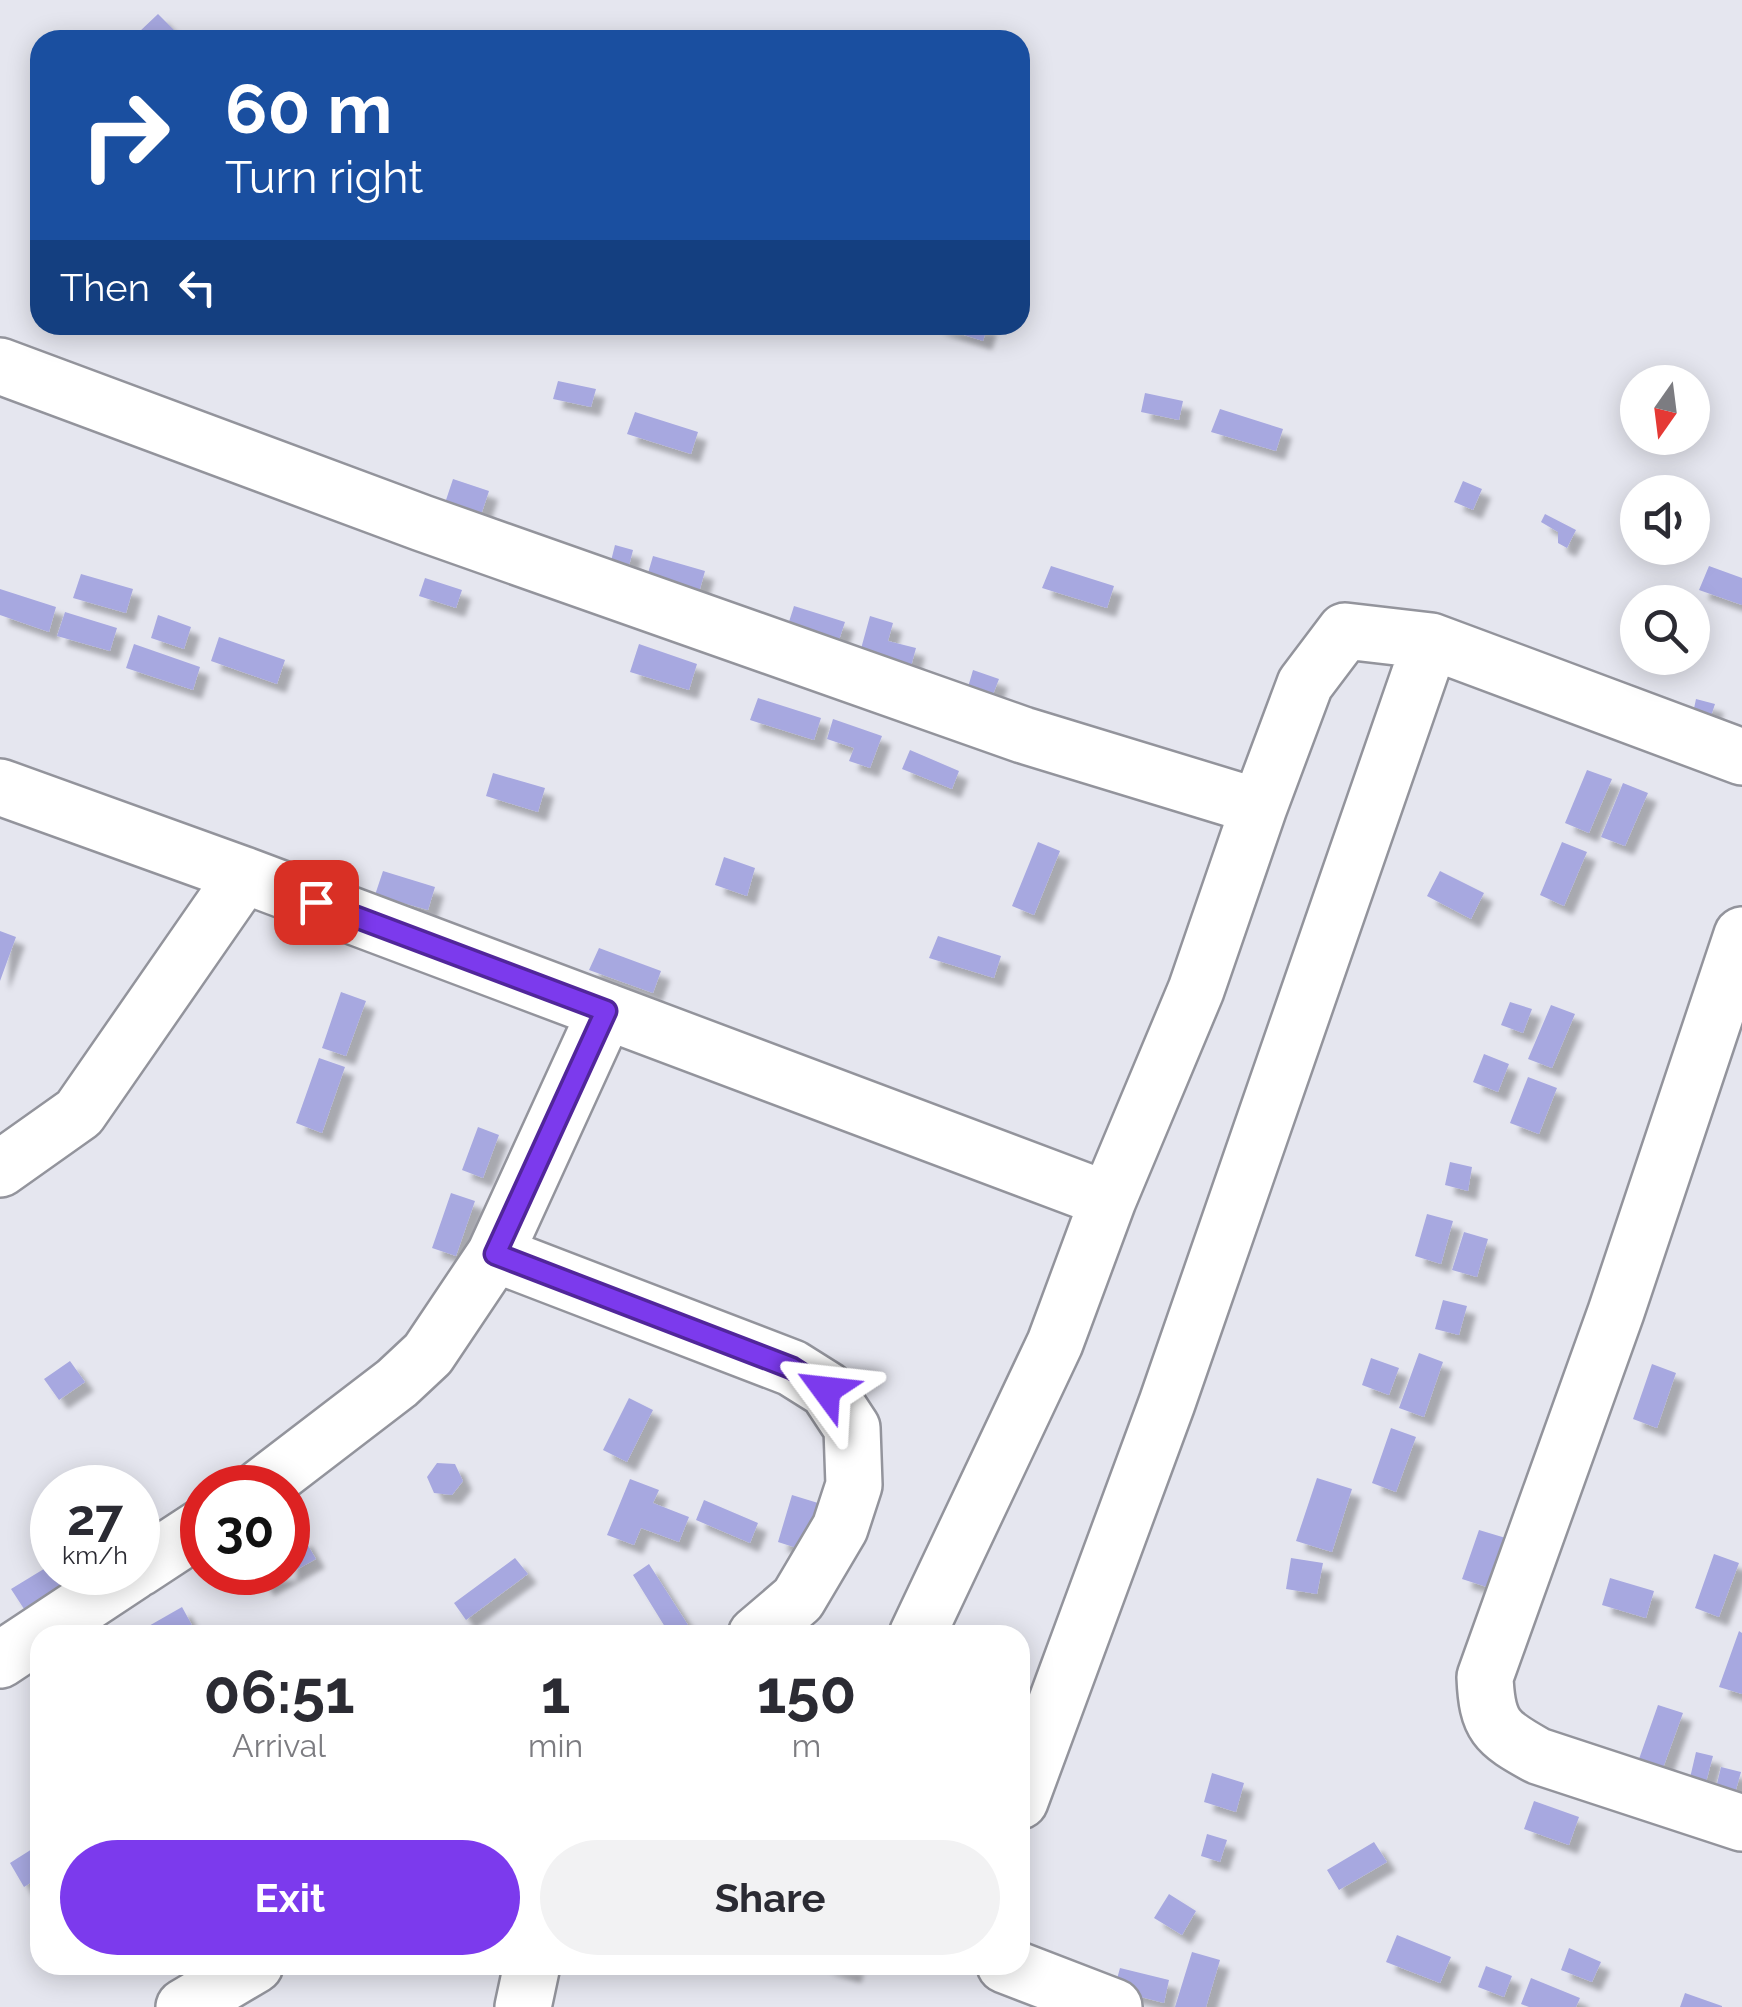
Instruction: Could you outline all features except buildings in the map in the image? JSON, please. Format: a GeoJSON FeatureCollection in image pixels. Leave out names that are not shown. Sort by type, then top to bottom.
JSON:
{"type":"FeatureCollection","features":[{"type":"Feature","properties":{"kind":"street"},"geometry":{"type":"LineString","coordinates":[[0,366],[422,522],[1023,736],[1258,807]]}},
{"type":"Feature","properties":{"kind":"street"},"geometry":{"type":"LineString","coordinates":[[922,1625],[1055,1343],[1108,1200],[1196,990],[1304,684],[1346,631],[1430,640],[1742,757]]}},
{"type":"Feature","properties":{"kind":"street"},"geometry":{"type":"LineString","coordinates":[[1030,1774],[1167,1402],[1430,640]]}},
{"type":"Feature","properties":{"kind":"street"},"geometry":{"type":"LineString","coordinates":[[0,787],[1108,1200]]}},
{"type":"Feature","properties":{"kind":"street"},"geometry":{"type":"LineString","coordinates":[[0,1170],[79,1113],[244,875]]}},
{"type":"Feature","properties":{"kind":"street"},"geometry":{"type":"LineString","coordinates":[[1742,936],[1616,1312],[1485,1677],[1486,1708],[1495,1726],[1509,1740],[1538,1756],[1742,1823]]}},
{"type":"Feature","properties":{"kind":"street"},"geometry":{"type":"LineString","coordinates":[[290,1465],[397,1383],[428,1354],[495,1254],[606,1011]]}},
{"type":"Feature","properties":{"kind":"street"},"geometry":{"type":"LineString","coordinates":[[495,1254],[792,1368],[826,1390],[852,1428],[854,1484],[840,1528],[798,1599],[768,1625]]}},
{"type":"Feature","properties":{"kind":"street"},"geometry":{"type":"LineString","coordinates":[[53,1625],[99,1595]]}},
{"type":"Feature","properties":{"kind":"street"},"geometry":{"type":"LineString","coordinates":[[0,1660],[30,1640]]}},
{"type":"Feature","properties":{"kind":"street"},"geometry":{"type":"LineString","coordinates":[[1030,1974],[1114,2007]]}},
{"type":"Feature","properties":{"kind":"street"},"geometry":{"type":"LineString","coordinates":[[184,2007],[238,1975]]}},
{"type":"Feature","properties":{"kind":"street"},"geometry":{"type":"LineString","coordinates":[[524,2007],[530,1975]]}},
{"type":"Feature","properties":{"kind":"route"},"geometry":{"type":"LineString","coordinates":[[316,902],[606,1011],[495,1254],[792,1368],[826,1390]]}}]}
